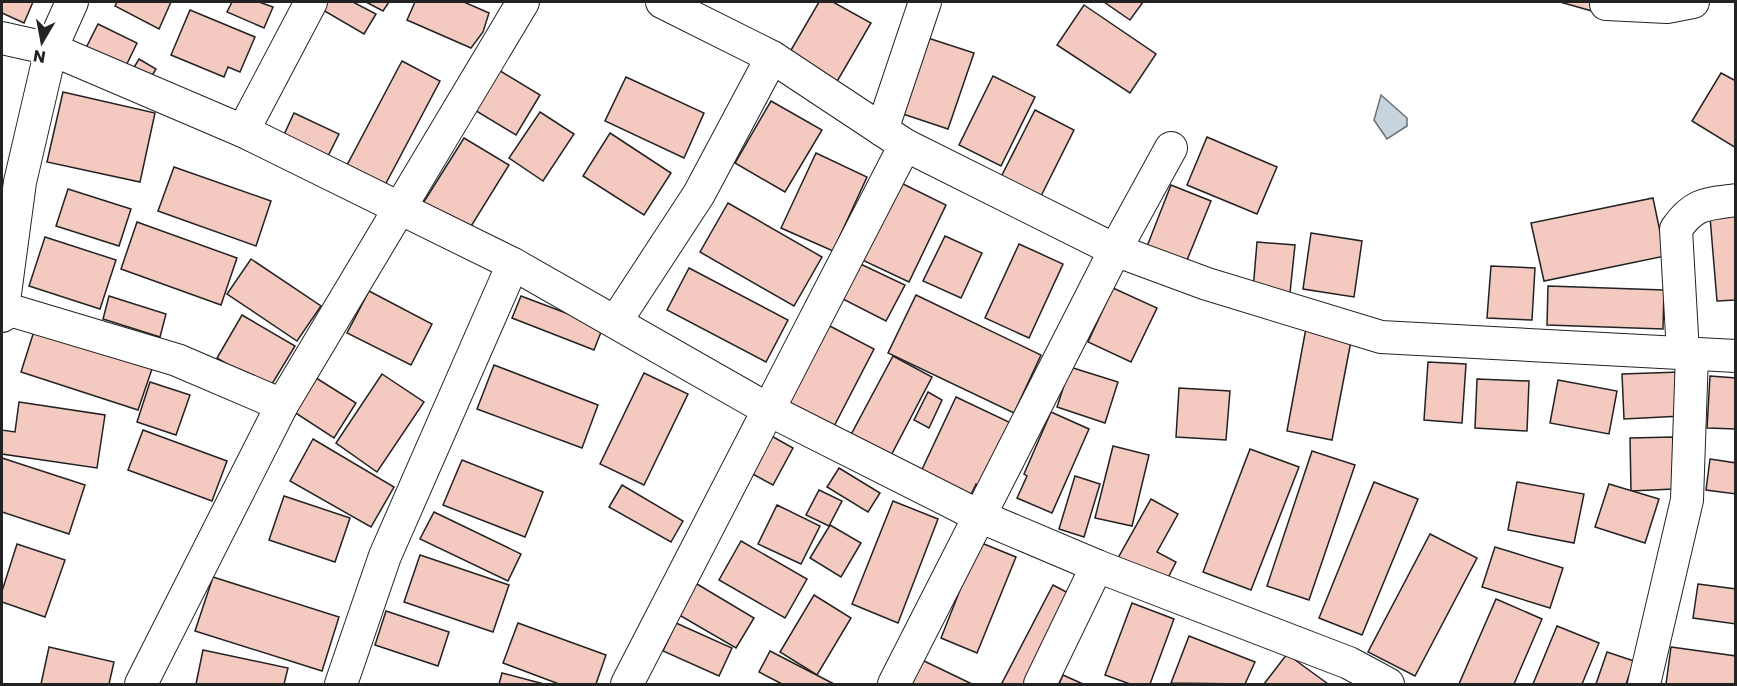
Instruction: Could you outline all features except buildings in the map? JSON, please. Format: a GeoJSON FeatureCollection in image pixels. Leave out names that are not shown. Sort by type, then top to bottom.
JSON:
{"type":"FeatureCollection","features":[{"type":"Feature","properties":{"kind":"street"},"geometry":{"type":"LineString","coordinates":[[72,2],[51,49],[20,182],[2,312],[177,360],[282,405]]}},
{"type":"Feature","properties":{"kind":"street"},"geometry":{"type":"LineString","coordinates":[[243,131],[311,2]]}},
{"type":"Feature","properties":{"kind":"street"},"geometry":{"type":"LineString","coordinates":[[141,684],[282,405],[523,2]]}},
{"type":"Feature","properties":{"kind":"street"},"geometry":{"type":"LineString","coordinates":[[662,2],[772,57],[893,138],[1115,250],[1207,284],[1382,337],[1736,356]]}},
{"type":"Feature","properties":{"kind":"street"},"geometry":{"type":"LineString","coordinates":[[627,684],[769,410],[893,138],[925,2]]}},
{"type":"Feature","properties":{"kind":"street"},"geometry":{"type":"LineString","coordinates":[[1606,4],[1667,7],[1694,2]]}},
{"type":"Feature","properties":{"kind":"street"},"geometry":{"type":"LineString","coordinates":[[2,38],[51,49],[243,131],[513,264],[769,410],[979,516],[1097,566],[1348,663],[1388,684]]}},
{"type":"Feature","properties":{"kind":"street"},"geometry":{"type":"LineString","coordinates":[[616,321],[699,194],[772,57]]}},
{"type":"Feature","properties":{"kind":"street"},"geometry":{"type":"LineString","coordinates":[[894,684],[1115,250],[1172,148]]}},
{"type":"Feature","properties":{"kind":"street"},"geometry":{"type":"LineString","coordinates":[[1644,684],[1687,500],[1687,354],[1676,229],[1686,215],[1700,205],[1736,200]]}},
{"type":"Feature","properties":{"kind":"street"},"geometry":{"type":"LineString","coordinates":[[340,684],[385,555],[513,264]]}},
{"type":"Feature","properties":{"kind":"street"},"geometry":{"type":"LineString","coordinates":[[1040,684],[1097,566]]}},
{"type":"Feature","properties":{"kind":"shaded area"},"geometry":{"type":"Polygon","coordinates":[[[1381,95],[1407,118],[1407,126],[1387,139],[1374,120],[1381,95]]]}}]}
